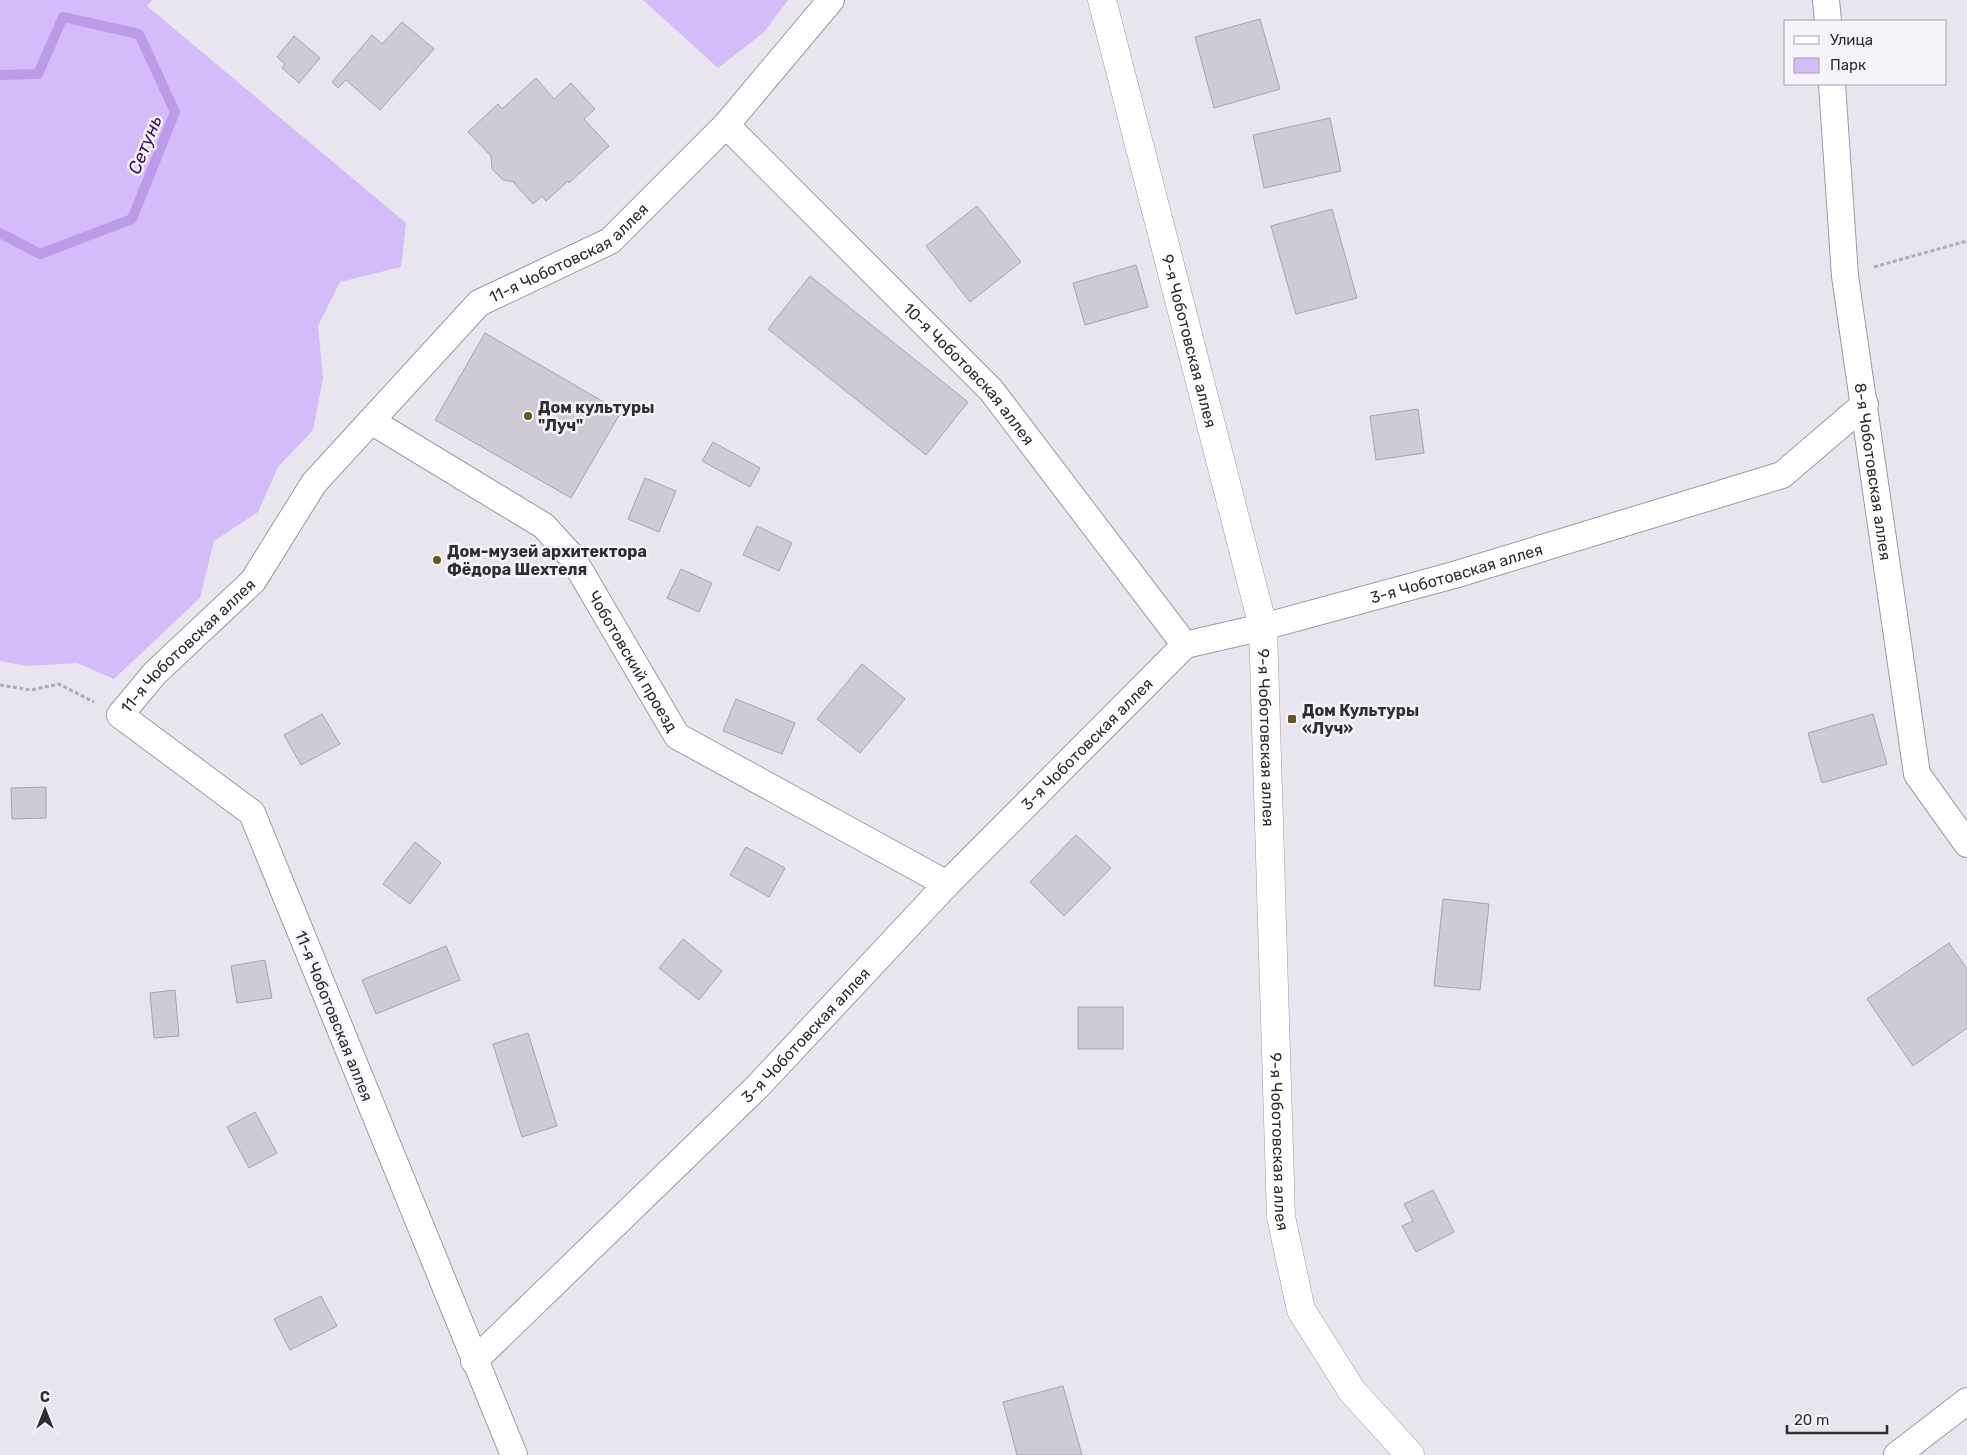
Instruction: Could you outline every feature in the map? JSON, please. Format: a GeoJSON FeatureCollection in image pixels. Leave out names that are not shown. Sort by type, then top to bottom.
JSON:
{"type":"FeatureCollection","features":[{"type":"Feature","properties":{"kind":"street","name":"11-я Чоботовская аллея"},"geometry":{"type":"LineString","coordinates":[[514,1455],[474,1361],[252,813],[120,715],[155,672],[253,581],[314,483],[479,303],[610,241],[726,126],[831,0]]}},
{"type":"Feature","properties":{"kind":"street","name":"9-я Чоботовская аллея"},"geometry":{"type":"LineString","coordinates":[[1102,0],[1263,628],[1281,1217],[1301,1310],[1352,1391],[1410,1455]]}},
{"type":"Feature","properties":{"kind":"street"},"geometry":{"type":"LineString","coordinates":[[1826,0],[1828,20]]}},
{"type":"Feature","properties":{"kind":"street","name":"8-я Чоботовская аллея"},"geometry":{"type":"LineString","coordinates":[[1832,85],[1845,276],[1917,774],[1967,844]]}},
{"type":"Feature","properties":{"kind":"street","name":"10-я Чоботовская аллея"},"geometry":{"type":"LineString","coordinates":[[726,126],[991,390],[1185,645]]}},
{"type":"Feature","properties":{"kind":"street","name":"3-я Чоботовская аллея"},"geometry":{"type":"LineString","coordinates":[[474,1361],[758,1086],[947,884],[1185,645],[1263,628],[1454,575],[1782,475],[1865,404]]}},
{"type":"Feature","properties":{"kind":"street","name":"Чоботовский проезд"},"geometry":{"type":"LineString","coordinates":[[371,421],[544,526],[572,557],[677,736],[947,884]]}},
{"type":"Feature","properties":{"kind":"street"},"geometry":{"type":"LineString","coordinates":[[1897,1455],[1967,1401]]}},
{"type":"Feature","properties":{"kind":"path"},"geometry":{"type":"LineString","coordinates":[[1845,276],[1967,241]]}},
{"type":"Feature","properties":{"kind":"path"},"geometry":{"type":"LineString","coordinates":[[0,685],[31,690],[59,684],[120,715]]}},
{"type":"Feature","properties":{"kind":"green space"},"geometry":{"type":"Polygon","coordinates":[[[0,0],[152,0],[147,6],[406,223],[401,267],[340,282],[318,326],[323,378],[313,430],[278,467],[258,512],[214,541],[200,598],[114,679],[77,663],[27,666],[0,661],[0,0]]]}},
{"type":"Feature","properties":{"kind":"green space"},"geometry":{"type":"Polygon","coordinates":[[[643,0],[788,0],[763,33],[718,68],[643,0]]]}},
{"type":"Feature","properties":{"kind":"building"},"geometry":{"type":"Polygon","coordinates":[[[1260,19],[1280,89],[1214,108],[1195,37],[1260,19]]]}},
{"type":"Feature","properties":{"kind":"building"},"geometry":{"type":"Polygon","coordinates":[[[402,22],[434,49],[380,110],[346,80],[338,88],[332,82],[372,35],[382,44],[402,22]]]}},
{"type":"Feature","properties":{"kind":"building"},"geometry":{"type":"Polygon","coordinates":[[[294,36],[320,58],[299,83],[282,68],[285,64],[277,57],[294,36]]]}},
{"type":"Feature","properties":{"kind":"building"},"geometry":{"type":"Polygon","coordinates":[[[536,78],[554,99],[571,83],[595,109],[584,119],[609,146],[569,183],[568,181],[546,201],[542,196],[533,204],[515,182],[503,180],[492,169],[491,156],[468,132],[498,104],[502,109],[536,78]]]}},
{"type":"Feature","properties":{"kind":"building"},"geometry":{"type":"Polygon","coordinates":[[[1330,118],[1341,171],[1264,188],[1253,135],[1330,118]]]}},
{"type":"Feature","properties":{"kind":"building"},"geometry":{"type":"Polygon","coordinates":[[[977,206],[1021,262],[970,302],[926,246],[977,206]]]}},
{"type":"Feature","properties":{"kind":"building"},"geometry":{"type":"Polygon","coordinates":[[[1332,209],[1357,298],[1296,314],[1271,226],[1332,209]]]}},
{"type":"Feature","properties":{"kind":"building"},"geometry":{"type":"Polygon","coordinates":[[[1136,265],[1148,307],[1085,325],[1073,283],[1136,265]]]}},
{"type":"Feature","properties":{"kind":"building"},"geometry":{"type":"Polygon","coordinates":[[[810,276],[968,402],[926,455],[768,329],[810,276]]]}},
{"type":"Feature","properties":{"kind":"building","name":"Дом культуры \"Луч\""},"geometry":{"type":"Polygon","coordinates":[[[485,333],[621,412],[571,498],[435,420],[485,333]]]}},
{"type":"Feature","properties":{"kind":"building"},"geometry":{"type":"Polygon","coordinates":[[[1418,409],[1424,453],[1376,460],[1370,416],[1418,409]]]}},
{"type":"Feature","properties":{"kind":"building"},"geometry":{"type":"Polygon","coordinates":[[[713,442],[760,468],[750,487],[702,461],[713,442]]]}},
{"type":"Feature","properties":{"kind":"building"},"geometry":{"type":"Polygon","coordinates":[[[645,478],[676,491],[659,532],[628,519],[645,478]]]}},
{"type":"Feature","properties":{"kind":"building"},"geometry":{"type":"Polygon","coordinates":[[[757,526],[792,543],[779,571],[743,555],[757,526]]]}},
{"type":"Feature","properties":{"kind":"building"},"geometry":{"type":"Polygon","coordinates":[[[681,569],[712,583],[699,612],[667,598],[681,569]]]}},
{"type":"Feature","properties":{"kind":"building"},"geometry":{"type":"Polygon","coordinates":[[[862,664],[905,699],[860,753],[817,719],[862,664]]]}},
{"type":"Feature","properties":{"kind":"building"},"geometry":{"type":"Polygon","coordinates":[[[736,699],[795,723],[782,754],[723,731],[736,699]]]}},
{"type":"Feature","properties":{"kind":"building"},"geometry":{"type":"Polygon","coordinates":[[[322,714],[340,744],[301,765],[284,735],[322,714]]]}},
{"type":"Feature","properties":{"kind":"building"},"geometry":{"type":"Polygon","coordinates":[[[1873,714],[1887,764],[1822,783],[1808,733],[1873,714]]]}},
{"type":"Feature","properties":{"kind":"building"},"geometry":{"type":"Polygon","coordinates":[[[46,787],[46,818],[12,819],[11,788],[46,787]]]}},
{"type":"Feature","properties":{"kind":"building"},"geometry":{"type":"Polygon","coordinates":[[[1076,835],[1111,868],[1064,916],[1030,882],[1076,835]]]}},
{"type":"Feature","properties":{"kind":"building"},"geometry":{"type":"Polygon","coordinates":[[[415,842],[441,863],[410,904],[383,884],[415,842]]]}},
{"type":"Feature","properties":{"kind":"building"},"geometry":{"type":"Polygon","coordinates":[[[746,847],[785,868],[769,897],[730,875],[746,847]]]}},
{"type":"Feature","properties":{"kind":"building"},"geometry":{"type":"Polygon","coordinates":[[[1443,899],[1489,904],[1480,990],[1434,986],[1443,899]]]}},
{"type":"Feature","properties":{"kind":"building"},"geometry":{"type":"Polygon","coordinates":[[[683,939],[722,971],[699,1000],[659,968],[683,939]]]}},
{"type":"Feature","properties":{"kind":"building"},"geometry":{"type":"Polygon","coordinates":[[[1949,943],[1967,969],[1967,1028],[1913,1066],[1867,999],[1949,943]]]}},
{"type":"Feature","properties":{"kind":"building"},"geometry":{"type":"Polygon","coordinates":[[[446,946],[460,980],[376,1014],[362,980],[446,946]]]}},
{"type":"Feature","properties":{"kind":"building"},"geometry":{"type":"Polygon","coordinates":[[[265,960],[272,998],[237,1003],[231,966],[265,960]]]}},
{"type":"Feature","properties":{"kind":"building"},"geometry":{"type":"Polygon","coordinates":[[[175,990],[179,1036],[154,1038],[150,993],[175,990]]]}},
{"type":"Feature","properties":{"kind":"building"},"geometry":{"type":"Polygon","coordinates":[[[1078,1007],[1123,1007],[1123,1049],[1078,1049],[1078,1007]]]}},
{"type":"Feature","properties":{"kind":"building"},"geometry":{"type":"Polygon","coordinates":[[[528,1033],[557,1126],[522,1137],[493,1044],[528,1033]]]}},
{"type":"Feature","properties":{"kind":"building"},"geometry":{"type":"Polygon","coordinates":[[[255,1112],[277,1153],[249,1168],[227,1127],[255,1112]]]}},
{"type":"Feature","properties":{"kind":"building"},"geometry":{"type":"Polygon","coordinates":[[[1433,1190],[1454,1232],[1416,1252],[1402,1226],[1413,1221],[1404,1204],[1433,1190]]]}},
{"type":"Feature","properties":{"kind":"building"},"geometry":{"type":"Polygon","coordinates":[[[321,1296],[337,1326],[290,1350],[274,1319],[321,1296]]]}},
{"type":"Feature","properties":{"kind":"building"},"geometry":{"type":"Polygon","coordinates":[[[1063,1386],[1082,1455],[1017,1455],[1003,1402],[1063,1386]]]}},
{"type":"Feature","properties":{"kind":"waterway","name":"Сетунь"},"geometry":{"type":"LineString","coordinates":[[0,75],[38,74],[63,17],[139,34],[175,112],[132,219],[40,254],[0,233]]}},
{"type":"Feature","properties":{"kind":"place","name":"Дом культуры \"Луч\""},"geometry":{"type":"Point","coordinates":[528,416]}},
{"type":"Feature","properties":{"kind":"place","name":"Дом-музей архитектора Фёдора Шехтеля"},"geometry":{"type":"Point","coordinates":[437,560]}},
{"type":"Feature","properties":{"kind":"place","name":"Дом Культуры «Луч»"},"geometry":{"type":"Point","coordinates":[1292,719]}}]}
